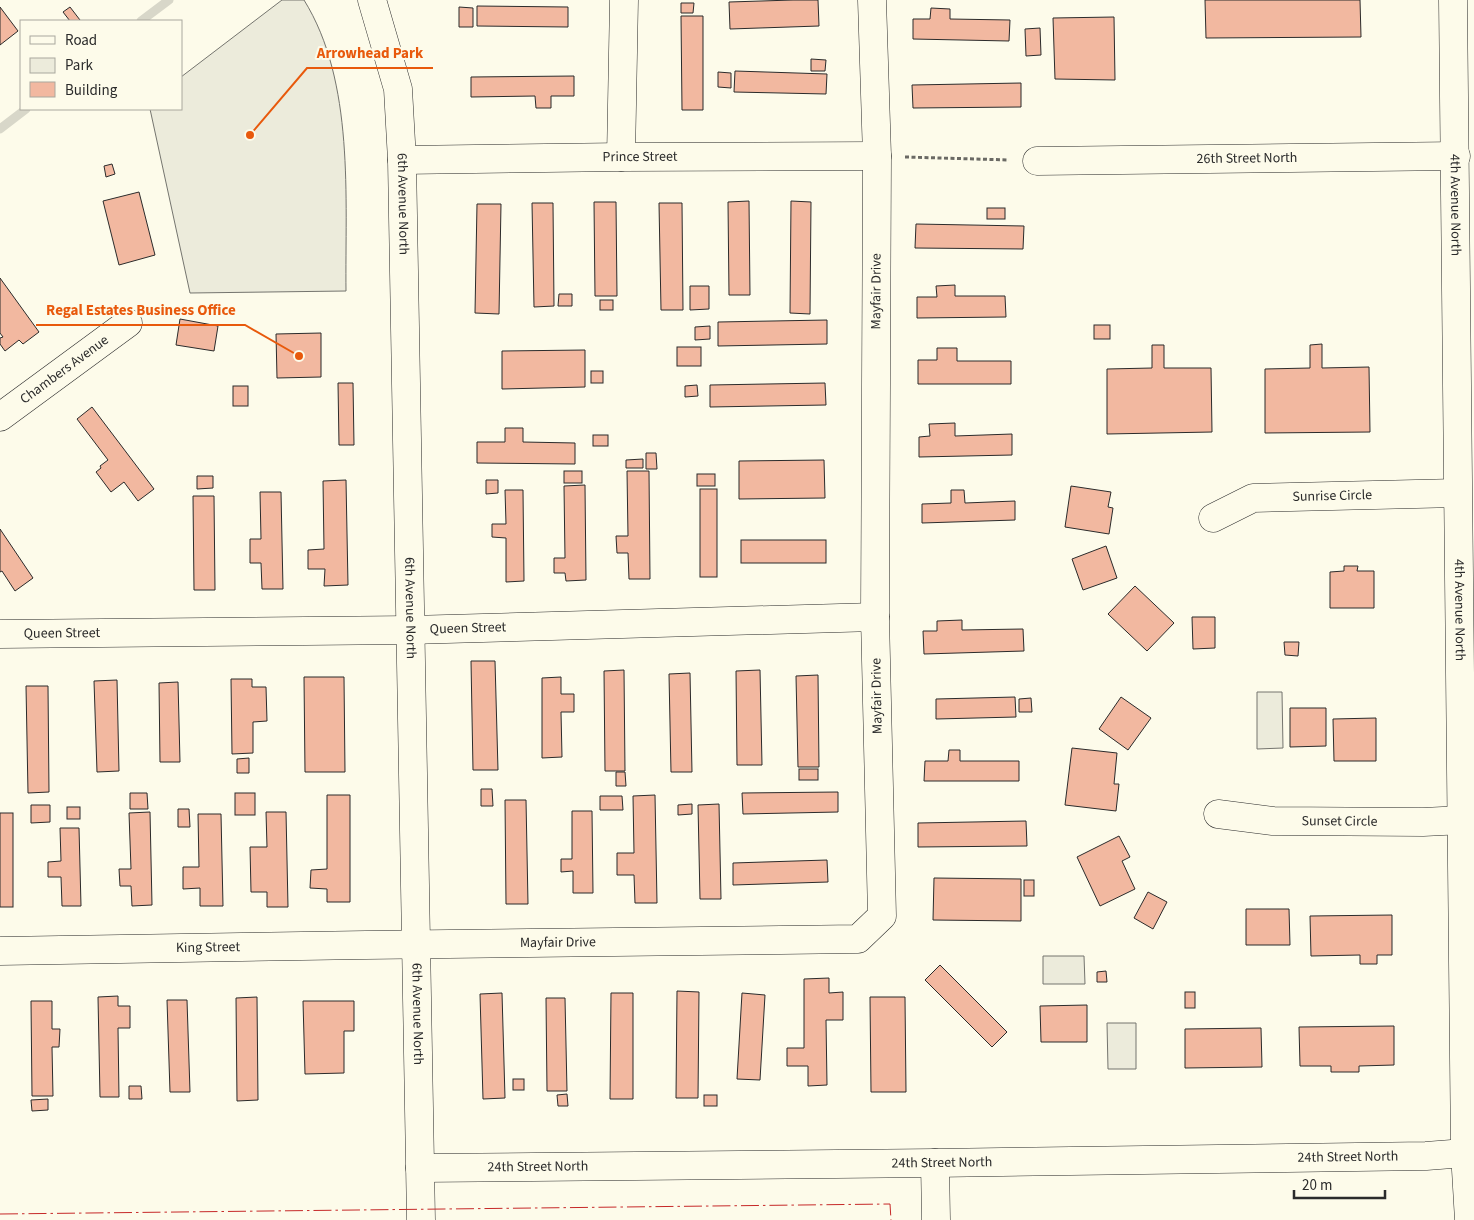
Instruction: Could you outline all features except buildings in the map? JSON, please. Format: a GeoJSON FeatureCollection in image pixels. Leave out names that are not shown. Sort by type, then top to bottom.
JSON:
{"type":"FeatureCollection","features":[{"type":"Feature","properties":{"kind":"street","name":"6th Avenue North"},"geometry":{"type":"LineString","coordinates":[[372,0],[398,89],[402,160],[421,1220]]}},
{"type":"Feature","properties":{"kind":"street"},"geometry":{"type":"LineString","coordinates":[[621,156],[624,0]]}},
{"type":"Feature","properties":{"kind":"street","name":"Mayfair Drive"},"geometry":{"type":"LineString","coordinates":[[416,945],[858,940],[882,916],[875,617],[877,156],[872,0]]}},
{"type":"Feature","properties":{"kind":"street","name":"4th Avenue North"},"geometry":{"type":"LineString","coordinates":[[1453,0],[1465,1153],[1468,1220]]}},
{"type":"Feature","properties":{"kind":"street","name":"Prince Street"},"geometry":{"type":"LineString","coordinates":[[402,160],[621,156],[877,156]]}},
{"type":"Feature","properties":{"kind":"street","name":"26th Street North"},"geometry":{"type":"LineString","coordinates":[[1037,161],[1456,156]]}},
{"type":"Feature","properties":{"kind":"street","name":"Chambers Avenue"},"geometry":{"type":"LineString","coordinates":[[0,417],[128,323]]}},
{"type":"Feature","properties":{"kind":"street","name":"Sunrise Circle"},"geometry":{"type":"LineString","coordinates":[[1213,518],[1253,498],[1457,493]]}},
{"type":"Feature","properties":{"kind":"street","name":"Queen Street"},"geometry":{"type":"LineString","coordinates":[[0,634],[410,630],[875,617]]}},
{"type":"Feature","properties":{"kind":"street","name":"Sunset Circle"},"geometry":{"type":"LineString","coordinates":[[1218,814],[1274,822],[1423,822],[1463,820]]}},
{"type":"Feature","properties":{"kind":"street","name":"King Street"},"geometry":{"type":"LineString","coordinates":[[0,951],[416,945]]}},
{"type":"Feature","properties":{"kind":"street","name":"24th Street North"},"geometry":{"type":"LineString","coordinates":[[420,1168],[1426,1156],[1465,1153]]}},
{"type":"Feature","properties":{"kind":"street"},"geometry":{"type":"LineString","coordinates":[[935,1163],[936,1220]]}},
{"type":"Feature","properties":{"kind":"path"},"geometry":{"type":"LineString","coordinates":[[877,156],[1037,161]]}},
{"type":"Feature","properties":{"kind":"green space"},"geometry":{"type":"Polygon","coordinates":[[[282,0],[304,0],[320,32],[332,67],[339,104],[344,141],[346,180],[346,291],[190,293],[150,110],[182,110],[182,76],[282,0]]]}},
{"type":"Feature","properties":{"kind":"green space"},"geometry":{"type":"Polygon","coordinates":[[[1257,692],[1282,692],[1283,748],[1257,749],[1257,692]]]}},
{"type":"Feature","properties":{"kind":"green space"},"geometry":{"type":"Polygon","coordinates":[[[1043,956],[1084,956],[1085,984],[1043,984],[1043,956]]]}},
{"type":"Feature","properties":{"kind":"green space"},"geometry":{"type":"Polygon","coordinates":[[[1107,1023],[1136,1023],[1136,1069],[1108,1069],[1107,1023]]]}},
{"type":"Feature","properties":{"kind":"waterway"},"geometry":{"type":"LineString","coordinates":[[142,20],[169,0]]}},
{"type":"Feature","properties":{"kind":"waterway"},"geometry":{"type":"LineString","coordinates":[[0,129],[25,110]]}},
{"type":"Feature","properties":{"kind":"power"},"geometry":{"type":"LineString","coordinates":[[0,1214],[890,1204],[891,1220]]}},
{"type":"Feature","properties":{"kind":"place","name":"Arrowhead Park"},"geometry":{"type":"Point","coordinates":[250,135]}},
{"type":"Feature","properties":{"kind":"place","name":"Regal Estates Business Office"},"geometry":{"type":"Point","coordinates":[299,356]}}]}
